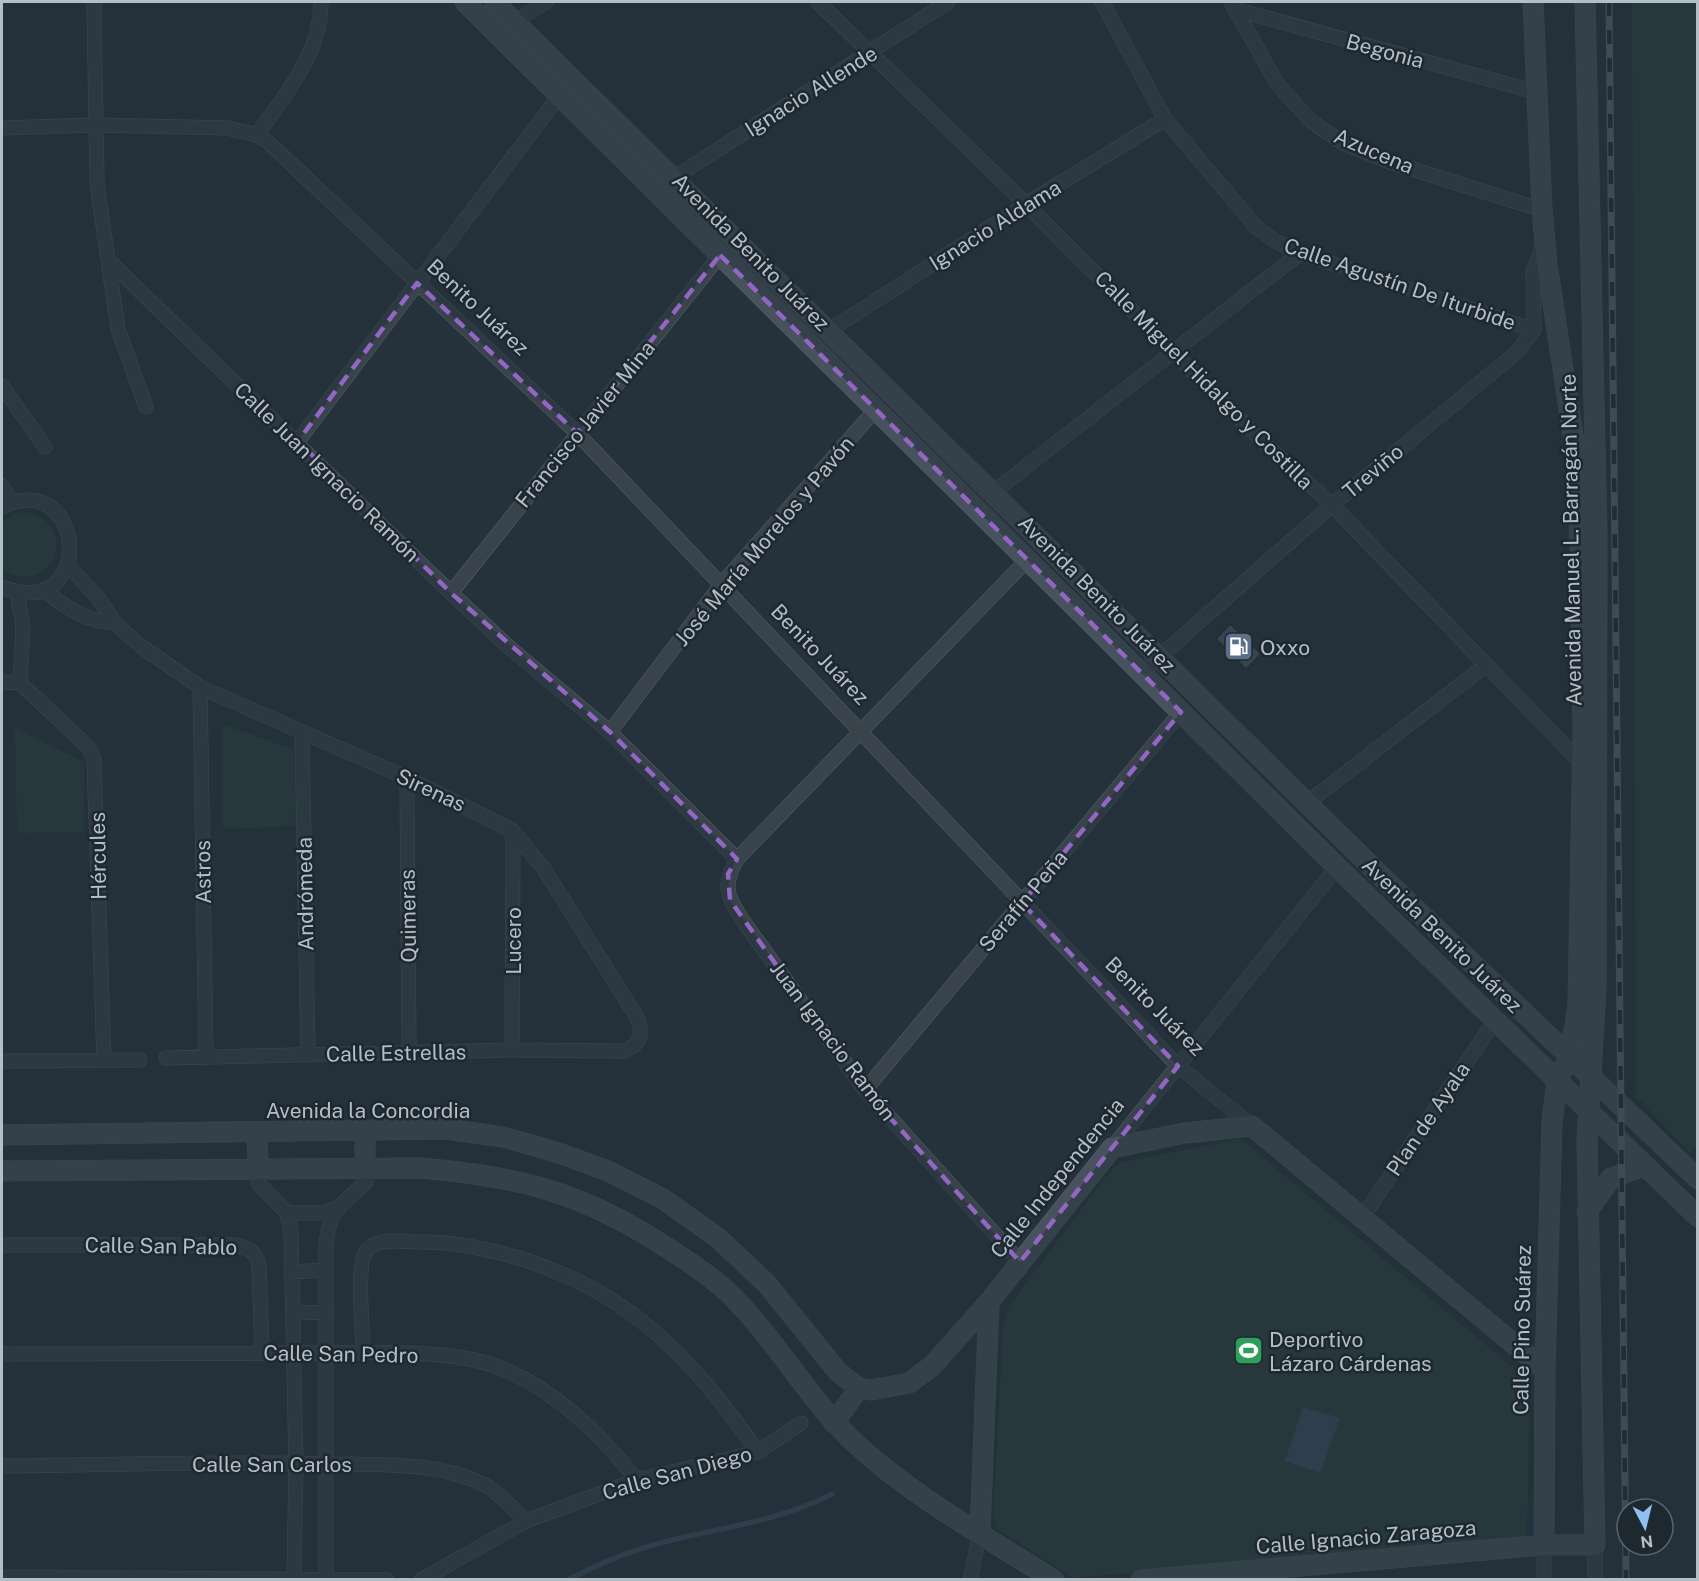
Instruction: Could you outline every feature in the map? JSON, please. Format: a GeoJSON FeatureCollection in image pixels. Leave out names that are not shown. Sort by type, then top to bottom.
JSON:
{"type":"FeatureCollection","features":[{"type":"Feature","properties":{"kind":"main road","name":"Avenida Benito Juárez"},"geometry":{"type":"LineString","coordinates":[[465,2],[1337,867],[1698,1217]]}},
{"type":"Feature","properties":{"kind":"main road","name":"Avenida Benito Juárez"},"geometry":{"type":"LineString","coordinates":[[494,2],[1307,803],[1698,1179]]}},
{"type":"Feature","properties":{"kind":"main road","name":"Avenida Manuel L. Barragán Norte"},"geometry":{"type":"LineString","coordinates":[[1533,2],[1542,210],[1576,455],[1581,567],[1582,765],[1578,1007],[1570,1056],[1557,1081]]}},
{"type":"Feature","properties":{"kind":"main road","name":"Avenida Manuel L. Barragán Norte"},"geometry":{"type":"LineString","coordinates":[[1585,2],[1597,534],[1598,792],[1595,1036],[1588,1109]]}},
{"type":"Feature","properties":{"kind":"main road","name":"Calle Pino Suárez"},"geometry":{"type":"LineString","coordinates":[[1544,1545],[1550,1163],[1557,1081]]}},
{"type":"Feature","properties":{"kind":"main road"},"geometry":{"type":"LineString","coordinates":[[1588,1109],[1587,1212],[1595,1545]]}},
{"type":"Feature","properties":{"kind":"main road","name":"Benito Juárez"},"geometry":{"type":"LineString","coordinates":[[1252,1126],[1545,1370]]}},
{"type":"Feature","properties":{"kind":"main road"},"geometry":{"type":"LineString","coordinates":[[1112,1148],[1184,1133],[1252,1126]]}},
{"type":"Feature","properties":{"kind":"main road","name":"Avenida la Concordia"},"geometry":{"type":"LineString","coordinates":[[2,1135],[446,1129],[503,1137],[559,1153],[617,1176],[663,1199],[718,1238],[767,1284],[838,1372],[860,1388]]}},
{"type":"Feature","properties":{"kind":"main road"},"geometry":{"type":"LineString","coordinates":[[365,1131],[365,1167]]}},
{"type":"Feature","properties":{"kind":"main road"},"geometry":{"type":"LineString","coordinates":[[257,1133],[258,1169]]}},
{"type":"Feature","properties":{"kind":"main road","name":"Calle Independencia"},"geometry":{"type":"LineString","coordinates":[[860,1388],[896,1387],[922,1377],[988,1302],[1112,1148]]}},
{"type":"Feature","properties":{"kind":"main road"},"geometry":{"type":"LineString","coordinates":[[1587,1212],[1611,1178],[1644,1166]]}},
{"type":"Feature","properties":{"kind":"main road"},"geometry":{"type":"LineString","coordinates":[[2,1171],[365,1167],[453,1171],[529,1183],[570,1195],[635,1227],[690,1262],[731,1295],[834,1423],[898,1478],[1054,1580]]}},
{"type":"Feature","properties":{"kind":"main road"},"geometry":{"type":"LineString","coordinates":[[980,1533],[988,1302]]}},
{"type":"Feature","properties":{"kind":"main road"},"geometry":{"type":"LineString","coordinates":[[834,1423],[860,1388]]}},
{"type":"Feature","properties":{"kind":"main road","name":"Calle Ignacio Zaragoza"},"geometry":{"type":"LineString","coordinates":[[1141,1580],[1270,1575],[1544,1545],[1595,1545]]}},
{"type":"Feature","properties":{"kind":"street"},"geometry":{"type":"LineString","coordinates":[[94,2],[95,125],[99,215],[118,329],[146,407]]}},
{"type":"Feature","properties":{"kind":"street"},"geometry":{"type":"LineString","coordinates":[[257,135],[309,59],[316,39],[321,2]]}},
{"type":"Feature","properties":{"kind":"street"},"geometry":{"type":"LineString","coordinates":[[514,22],[546,2]]}},
{"type":"Feature","properties":{"kind":"street","name":"Calle Miguel Hidalgo y Costilla"},"geometry":{"type":"LineString","coordinates":[[818,2],[1026,204],[1261,440],[1332,505],[1582,765]]}},
{"type":"Feature","properties":{"kind":"street","name":"Ignacio Allende"},"geometry":{"type":"LineString","coordinates":[[672,179],[872,53],[948,2]]}},
{"type":"Feature","properties":{"kind":"street","name":"Calle Agustín De Iturbide"},"geometry":{"type":"LineString","coordinates":[[1102,2],[1165,119],[1256,227],[1275,241],[1300,253],[1534,330]]}},
{"type":"Feature","properties":{"kind":"street","name":"Begonia"},"geometry":{"type":"LineString","coordinates":[[1232,5],[1536,92]]}},
{"type":"Feature","properties":{"kind":"street","name":"Azucena"},"geometry":{"type":"LineString","coordinates":[[1232,5],[1278,85],[1312,122],[1343,143],[1390,162],[1542,210]]}},
{"type":"Feature","properties":{"kind":"street"},"geometry":{"type":"LineString","coordinates":[[298,441],[559,96]]}},
{"type":"Feature","properties":{"kind":"street","name":"Ignacio Aldama"},"geometry":{"type":"LineString","coordinates":[[827,332],[1026,204],[1165,119]]}},
{"type":"Feature","properties":{"kind":"street","name":"Benito Juárez"},"geometry":{"type":"LineString","coordinates":[[2,128],[95,125],[227,128],[257,135],[577,433],[1178,1066],[1252,1126]]}},
{"type":"Feature","properties":{"kind":"street"},"geometry":{"type":"LineString","coordinates":[[1534,330],[1533,272],[1545,242]]}},
{"type":"Feature","properties":{"kind":"street"},"geometry":{"type":"LineString","coordinates":[[991,494],[1300,253]]}},
{"type":"Feature","properties":{"kind":"street","name":"Francisco Javier Mina"},"geometry":{"type":"LineString","coordinates":[[451,593],[720,255]]}},
{"type":"Feature","properties":{"kind":"street","name":"Calle Juan Ignacio Ramón"},"geometry":{"type":"LineString","coordinates":[[108,260],[298,441],[451,593],[510,648],[610,732],[737,860]]}},
{"type":"Feature","properties":{"kind":"street","name":"Treviño"},"geometry":{"type":"LineString","coordinates":[[1142,672],[1332,505],[1517,352],[1534,330]]}},
{"type":"Feature","properties":{"kind":"street"},"geometry":{"type":"LineString","coordinates":[[2,386],[45,447]]}},
{"type":"Feature","properties":{"kind":"street","name":"José María Morelos y Pavón"},"geometry":{"type":"LineString","coordinates":[[610,732],[721,585],[876,409]]}},
{"type":"Feature","properties":{"kind":"street"},"geometry":{"type":"LineString","coordinates":[[2,486],[7,504],[33,501],[52,509],[66,525],[72,545],[68,565],[58,580],[43,590],[17,593],[2,587]]}},
{"type":"Feature","properties":{"kind":"street"},"geometry":{"type":"LineString","coordinates":[[737,860],[1028,559]]}},
{"type":"Feature","properties":{"kind":"street","name":"Sirenas"},"geometry":{"type":"LineString","coordinates":[[68,565],[99,599],[115,623],[142,647],[200,687],[406,778],[513,831],[544,868],[638,1018],[641,1038],[635,1046],[625,1051]]}},
{"type":"Feature","properties":{"kind":"street"},"geometry":{"type":"LineString","coordinates":[[43,590],[87,619],[115,623]]}},
{"type":"Feature","properties":{"kind":"street"},"geometry":{"type":"LineString","coordinates":[[2,682],[20,683],[24,633],[17,593]]}},
{"type":"Feature","properties":{"kind":"street"},"geometry":{"type":"LineString","coordinates":[[1307,803],[1486,665]]}},
{"type":"Feature","properties":{"kind":"street","name":"Hércules"},"geometry":{"type":"LineString","coordinates":[[20,683],[88,747],[94,759],[104,1060]]}},
{"type":"Feature","properties":{"kind":"street","name":"Astros"},"geometry":{"type":"LineString","coordinates":[[200,687],[206,1058]]}},
{"type":"Feature","properties":{"kind":"street","name":"Serafín Peña"},"geometry":{"type":"LineString","coordinates":[[865,1090],[1181,712]]}},
{"type":"Feature","properties":{"kind":"street","name":"Andrómeda"},"geometry":{"type":"LineString","coordinates":[[302,732],[308,1055]]}},
{"type":"Feature","properties":{"kind":"street","name":"Quimeras"},"geometry":{"type":"LineString","coordinates":[[406,778],[409,1053]]}},
{"type":"Feature","properties":{"kind":"street","name":"Lucero"},"geometry":{"type":"LineString","coordinates":[[512,1050],[513,831]]}},
{"type":"Feature","properties":{"kind":"street","name":"Juan Ignacio Ramón"},"geometry":{"type":"LineString","coordinates":[[737,860],[728,874],[727,889],[730,900],[865,1090],[1020,1262]]}},
{"type":"Feature","properties":{"kind":"street","name":"Calle Independencia"},"geometry":{"type":"LineString","coordinates":[[1112,1148],[1337,867]]}},
{"type":"Feature","properties":{"kind":"street","name":"Plan de Ayala"},"geometry":{"type":"LineString","coordinates":[[1362,1218],[1495,1020]]}},
{"type":"Feature","properties":{"kind":"street","name":"Calle Estrellas"},"geometry":{"type":"LineString","coordinates":[[166,1058],[512,1050],[625,1051]]}},
{"type":"Feature","properties":{"kind":"street"},"geometry":{"type":"LineString","coordinates":[[2,1061],[140,1060]]}},
{"type":"Feature","properties":{"kind":"street"},"geometry":{"type":"LineString","coordinates":[[287,1213],[309,1214],[336,1208],[366,1182],[365,1167]]}},
{"type":"Feature","properties":{"kind":"street"},"geometry":{"type":"LineString","coordinates":[[258,1169],[258,1183],[287,1213],[291,1232],[296,1463],[294,1578]]}},
{"type":"Feature","properties":{"kind":"street"},"geometry":{"type":"LineString","coordinates":[[326,1578],[327,1232],[336,1208]]}},
{"type":"Feature","properties":{"kind":"street"},"geometry":{"type":"LineString","coordinates":[[363,1353],[361,1269],[365,1252],[371,1246],[384,1242],[427,1242],[489,1249],[553,1269],[606,1295],[641,1319],[678,1351],[718,1397],[758,1452]]}},
{"type":"Feature","properties":{"kind":"street","name":"Calle San Pablo"},"geometry":{"type":"LineString","coordinates":[[2,1245],[235,1245],[247,1247],[256,1256],[259,1265],[262,1352]]}},
{"type":"Feature","properties":{"kind":"street"},"geometry":{"type":"LineString","coordinates":[[292,1272],[326,1270]]}},
{"type":"Feature","properties":{"kind":"street"},"geometry":{"type":"LineString","coordinates":[[294,1314],[327,1312]]}},
{"type":"Feature","properties":{"kind":"street","name":"Calle San Pedro"},"geometry":{"type":"LineString","coordinates":[[2,1354],[262,1352],[444,1356],[500,1368],[542,1389],[578,1415],[609,1446],[637,1480]]}},
{"type":"Feature","properties":{"kind":"street","name":"Calle San Diego"},"geometry":{"type":"LineString","coordinates":[[421,1580],[526,1521],[637,1480],[758,1452],[801,1423]]}},
{"type":"Feature","properties":{"kind":"street","name":"Calle San Carlos"},"geometry":{"type":"LineString","coordinates":[[2,1466],[296,1463],[410,1466],[458,1475],[482,1483],[498,1494],[526,1521]]}},
{"type":"Feature","properties":{"kind":"street"},"geometry":{"type":"LineString","coordinates":[[970,1580],[980,1533]]}},
{"type":"Feature","properties":{"kind":"street","name":"Calle Pino Suárez"},"geometry":{"type":"LineString","coordinates":[[1544,1545],[1544,1580]]}},
{"type":"Feature","properties":{"kind":"street"},"geometry":{"type":"LineString","coordinates":[[1595,1545],[1595,1580]]}},
{"type":"Feature","properties":{"kind":"street"},"geometry":{"type":"LineString","coordinates":[[2,1577],[387,1580]]}},
{"type":"Feature","properties":{"kind":"highlighted area"},"geometry":{"type":"Polygon","coordinates":[[[720,255],[1181,712],[1022,903],[1178,1066],[1020,1262],[865,1090],[730,900],[728,874],[737,859],[610,732],[451,593],[298,441],[417,283],[577,433],[720,255]]]}},
{"type":"Feature","properties":{"kind":"green space"},"geometry":{"type":"Polygon","coordinates":[[[1632,2],[1697,2],[1698,1144],[1690,1153],[1636,1096],[1632,2]]]}},
{"type":"Feature","properties":{"kind":"green space"},"geometry":{"type":"Polygon","coordinates":[[[24,512],[42,519],[53,530],[56,543],[54,556],[46,568],[35,575],[19,576],[2,568],[2,522],[13,514],[24,512]]]}},
{"type":"Feature","properties":{"kind":"green space"},"geometry":{"type":"Polygon","coordinates":[[[223,724],[293,750],[296,826],[223,829],[223,724]]]}},
{"type":"Feature","properties":{"kind":"green space"},"geometry":{"type":"Polygon","coordinates":[[[15,728],[84,762],[84,832],[17,833],[15,728]]]}},
{"type":"Feature","properties":{"kind":"green space","name":"Deportivo Lázaro Cárdenas"},"geometry":{"type":"Polygon","coordinates":[[[1241,1139],[1526,1379],[1530,1391],[1527,1537],[1074,1578],[997,1529],[993,1516],[1003,1328],[1009,1306],[1112,1169],[1123,1162],[1241,1139]]]}},
{"type":"Feature","properties":{"kind":"water"},"geometry":{"type":"Polygon","coordinates":[[[1303,1407],[1340,1418],[1320,1473],[1285,1461],[1303,1407]]]}},
{"type":"Feature","properties":{"kind":"building","name":"Oxxo"},"geometry":{"type":"Polygon","coordinates":[[[1230,624],[1261,654],[1246,669],[1216,639],[1230,624]]]}},
{"type":"Feature","properties":{"kind":"waterway"},"geometry":{"type":"LineString","coordinates":[[568,1580],[618,1557],[645,1548],[774,1517],[832,1494]]}},
{"type":"Feature","properties":{"kind":"railway"},"geometry":{"type":"LineString","coordinates":[[1609,2],[1626,1580]]}},
{"type":"Feature","properties":{"kind":"place","name":"Oxxo"},"geometry":{"type":"Point","coordinates":[1239,647]}},
{"type":"Feature","properties":{"kind":"place","name":"Deportivo Lázaro Cárdenas"},"geometry":{"type":"Point","coordinates":[1248,1351]}}]}
